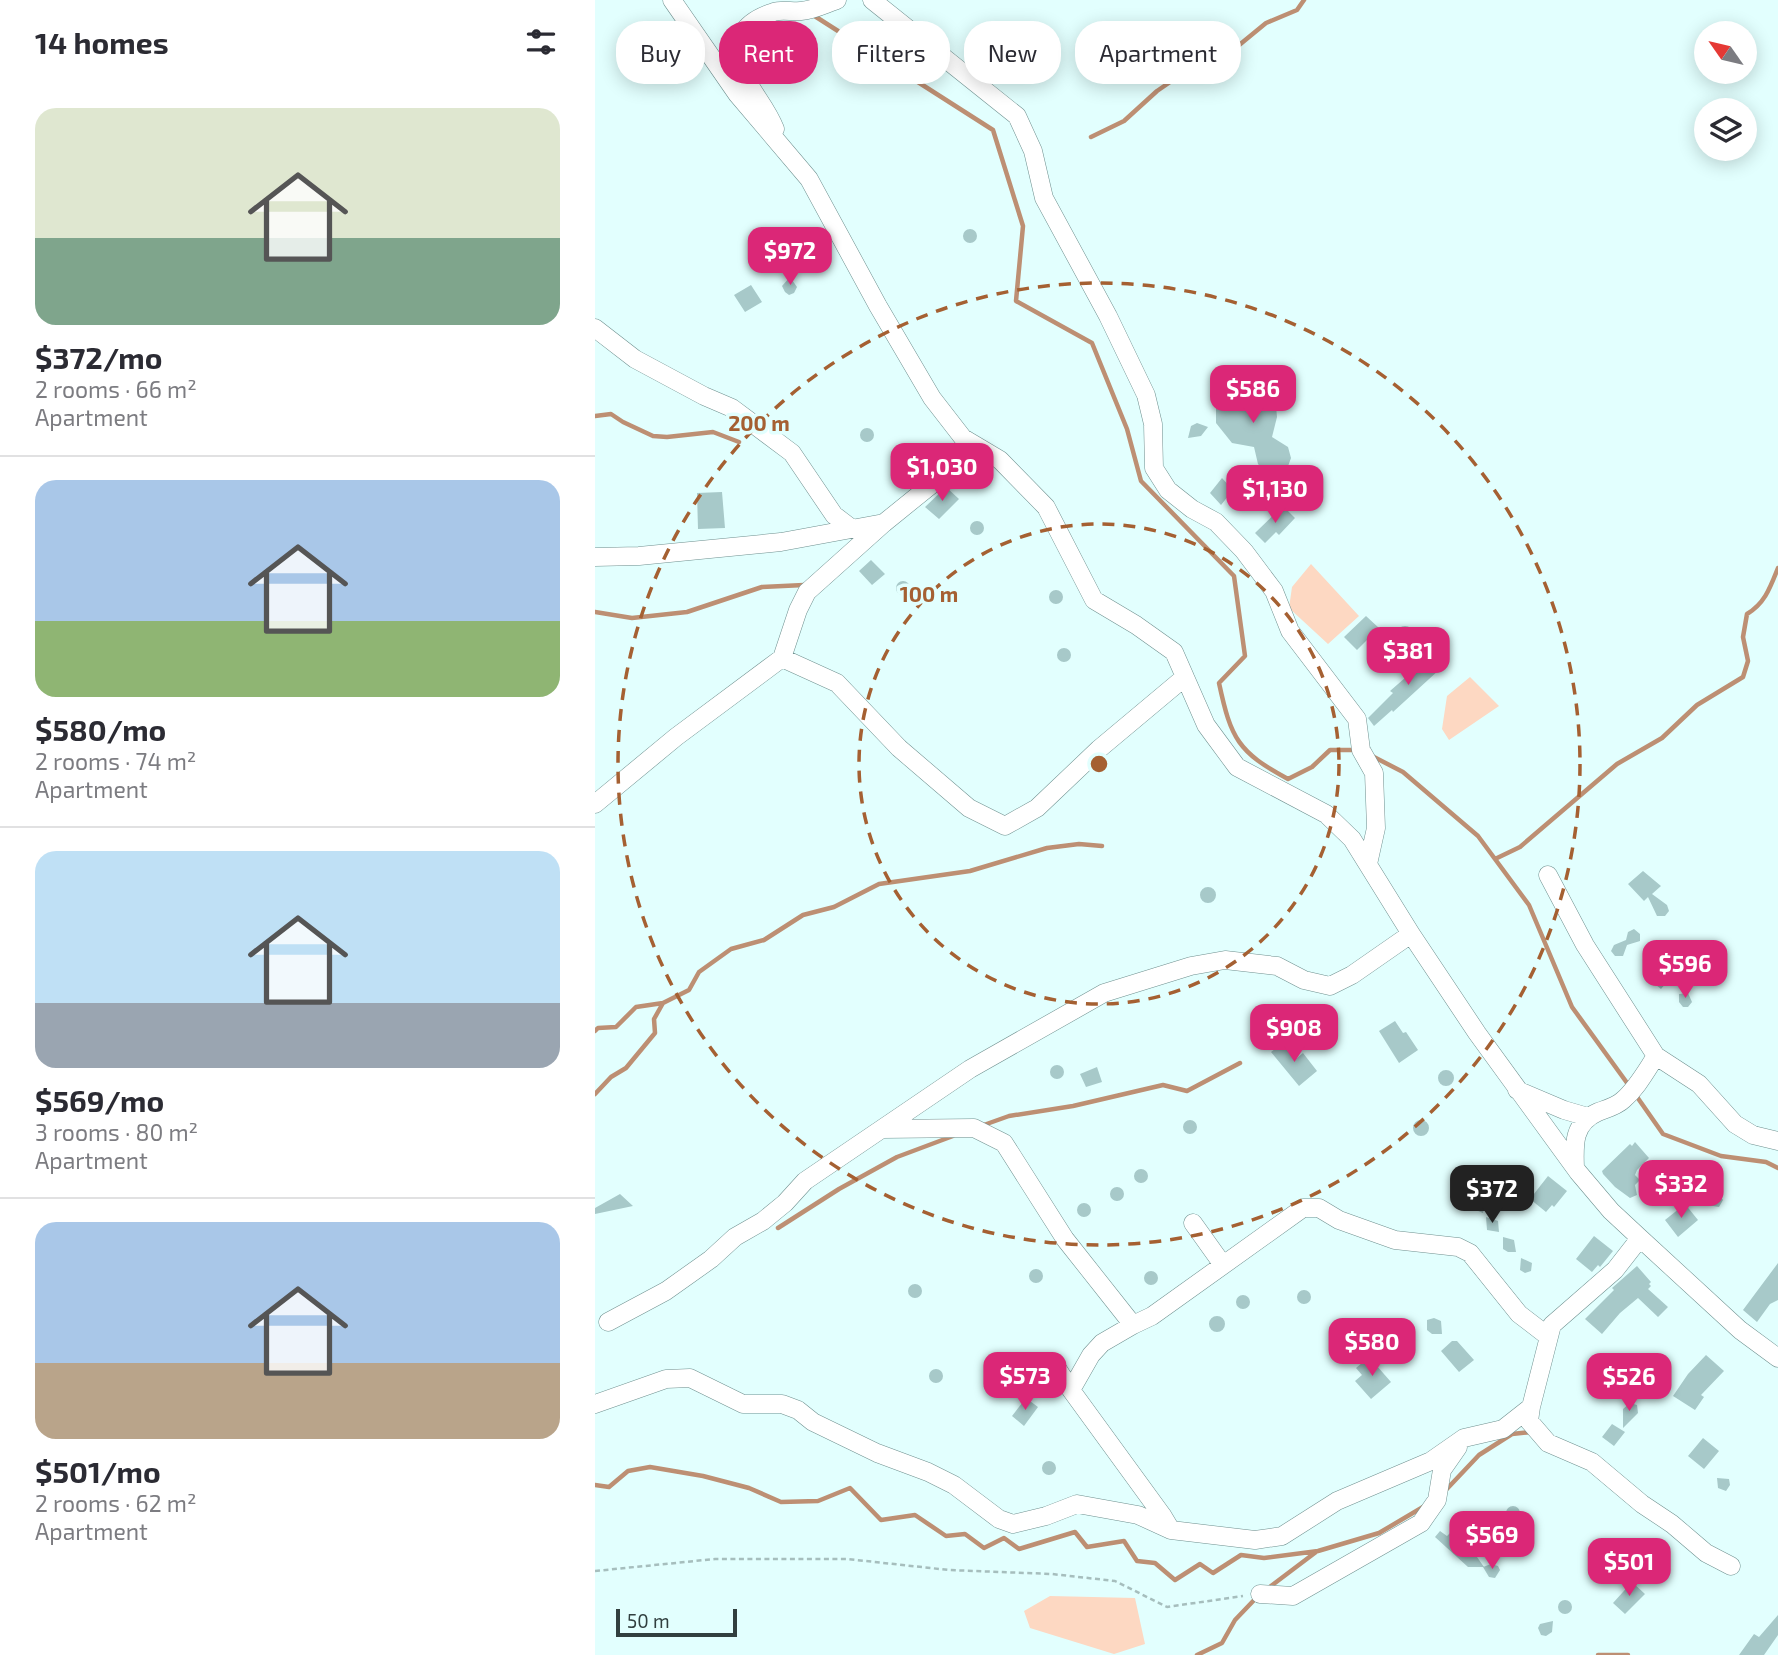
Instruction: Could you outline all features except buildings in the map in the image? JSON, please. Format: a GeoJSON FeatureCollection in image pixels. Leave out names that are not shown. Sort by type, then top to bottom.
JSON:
{"type":"FeatureCollection","features":[{"type":"Feature","properties":{"kind":"street"},"geometry":{"type":"LineString","coordinates":[[672,0],[737,94],[809,179],[932,398],[963,438],[1000,460],[1046,507],[1094,600],[1174,652],[1206,725],[1237,767],[1326,814],[1352,839],[1411,934],[1517,1090],[1575,1168],[1611,1211],[1740,1331],[1778,1358]]}},
{"type":"Feature","properties":{"kind":"street"},"geometry":{"type":"LineString","coordinates":[[782,145],[769,112],[743,73],[736,53],[739,38],[750,23],[776,11],[799,12],[837,0]]}},
{"type":"Feature","properties":{"kind":"street"},"geometry":{"type":"LineString","coordinates":[[872,0],[1017,116],[1033,151],[1044,198],[1108,316],[1146,395],[1153,424],[1154,468],[1167,490],[1192,509],[1216,522],[1244,551],[1273,591],[1290,631],[1357,719],[1361,750],[1374,773],[1376,828],[1369,864]]}},
{"type":"Feature","properties":{"kind":"street"},"geometry":{"type":"LineString","coordinates":[[595,328],[635,359],[732,408],[792,453],[834,514],[851,528]]}},
{"type":"Feature","properties":{"kind":"street"},"geometry":{"type":"LineString","coordinates":[[595,804],[676,737],[782,658],[807,592],[884,523],[978,447]]}},
{"type":"Feature","properties":{"kind":"street"},"geometry":{"type":"LineString","coordinates":[[595,557],[639,556],[781,542],[884,523]]}},
{"type":"Feature","properties":{"kind":"street"},"geometry":{"type":"LineString","coordinates":[[782,658],[837,682],[899,748],[969,808],[1005,826],[1037,808],[1099,749],[1185,677]]}},
{"type":"Feature","properties":{"kind":"street"},"geometry":{"type":"LineString","coordinates":[[1549,875],[1585,945],[1656,1056],[1699,1084],[1735,1124],[1753,1135],[1778,1141]]}},
{"type":"Feature","properties":{"kind":"street"},"geometry":{"type":"LineString","coordinates":[[608,1322],[666,1291],[711,1259],[735,1237],[763,1221],[806,1181],[970,1069],[1104,993],[1191,966],[1225,960],[1277,966],[1304,980],[1330,986],[1352,975],[1411,934]]}},
{"type":"Feature","properties":{"kind":"street"},"geometry":{"type":"LineString","coordinates":[[1575,1168],[1574,1141],[1588,1117],[1621,1102],[1656,1056]]}},
{"type":"Feature","properties":{"kind":"street"},"geometry":{"type":"LineString","coordinates":[[1517,1090],[1588,1117]]}},
{"type":"Feature","properties":{"kind":"street"},"geometry":{"type":"LineString","coordinates":[[882,1129],[974,1128],[1004,1143],[1066,1239],[1133,1325]]}},
{"type":"Feature","properties":{"kind":"street"},"geometry":{"type":"LineString","coordinates":[[1071,1390],[1091,1354],[1102,1343],[1152,1316],[1303,1208],[1319,1208],[1339,1220],[1395,1240],[1458,1247],[1470,1253],[1520,1314],[1549,1337]]}},
{"type":"Feature","properties":{"kind":"street"},"geometry":{"type":"LineString","coordinates":[[1193,1223],[1223,1265]]}},
{"type":"Feature","properties":{"kind":"street"},"geometry":{"type":"LineString","coordinates":[[1640,1238],[1615,1269],[1552,1325],[1529,1421],[1548,1443],[1592,1462],[1706,1553],[1731,1566]]}},
{"type":"Feature","properties":{"kind":"street"},"geometry":{"type":"LineString","coordinates":[[1015,1382],[1043,1367],[1056,1368],[1171,1530]]}},
{"type":"Feature","properties":{"kind":"street"},"geometry":{"type":"LineString","coordinates":[[595,1404],[666,1379],[690,1378],[743,1404],[782,1404],[798,1410],[813,1422],[877,1453],[954,1485],[999,1519],[1013,1524],[1046,1516],[1077,1504],[1138,1515],[1171,1530],[1255,1540],[1282,1536],[1338,1501],[1431,1461],[1464,1438],[1503,1429],[1531,1407]]}},
{"type":"Feature","properties":{"kind":"street"},"geometry":{"type":"LineString","coordinates":[[1260,1594],[1293,1596],[1420,1522],[1437,1500],[1441,1470],[1464,1438]]}},
{"type":"Feature","properties":{"kind":"path"},"geometry":{"type":"LineString","coordinates":[[595,1571],[715,1559],[847,1559],[949,1570],[1052,1574],[1115,1581],[1167,1607],[1260,1594]]}},
{"type":"Feature","properties":{"kind":"shaded area"},"geometry":{"type":"Polygon","coordinates":[[[1311,564],[1359,616],[1328,644],[1289,608],[1292,587],[1311,564]]]}},
{"type":"Feature","properties":{"kind":"shaded area"},"geometry":{"type":"Polygon","coordinates":[[[1470,677],[1499,706],[1449,740],[1442,729],[1447,696],[1470,677]]]}},
{"type":"Feature","properties":{"kind":"shaded area"},"geometry":{"type":"Polygon","coordinates":[[[1050,1596],[1135,1598],[1145,1644],[1114,1654],[1030,1628],[1024,1611],[1050,1596]]]}},
{"type":"Feature","properties":{"kind":"waterway"},"geometry":{"type":"LineString","coordinates":[[1091,137],[1124,121],[1157,91],[1189,69],[1238,46],[1266,23],[1297,10],[1304,0]]}},
{"type":"Feature","properties":{"kind":"waterway"},"geometry":{"type":"LineString","coordinates":[[813,15],[993,130],[1023,226],[1016,301],[1092,343],[1127,429],[1141,481],[1234,576],[1245,656],[1219,683],[1228,718],[1239,742],[1247,752],[1288,779],[1312,767],[1330,750],[1358,750]]}},
{"type":"Feature","properties":{"kind":"waterway"},"geometry":{"type":"LineString","coordinates":[[595,416],[611,414],[653,436],[713,432],[739,442]]}},
{"type":"Feature","properties":{"kind":"waterway"},"geometry":{"type":"LineString","coordinates":[[1495,859],[1520,847],[1617,764],[1662,738],[1697,705],[1743,677],[1748,661],[1743,637],[1747,614],[1763,600],[1778,568]]}},
{"type":"Feature","properties":{"kind":"waterway"},"geometry":{"type":"LineString","coordinates":[[595,612],[632,618],[687,612],[762,587],[804,585]]}},
{"type":"Feature","properties":{"kind":"waterway"},"geometry":{"type":"LineString","coordinates":[[1372,756],[1403,772],[1478,836],[1529,905],[1572,1007],[1630,1087]]}},
{"type":"Feature","properties":{"kind":"waterway"},"geometry":{"type":"LineString","coordinates":[[595,1094],[611,1077],[626,1068],[655,1033],[654,1019],[663,1003],[689,990],[699,972],[731,949],[764,940],[803,915],[834,907],[879,884],[970,871],[1047,848],[1079,844],[1102,846]]}},
{"type":"Feature","properties":{"kind":"waterway"},"geometry":{"type":"LineString","coordinates":[[595,1031],[598,1028],[616,1027],[636,1007],[663,1003]]}},
{"type":"Feature","properties":{"kind":"waterway"},"geometry":{"type":"LineString","coordinates":[[981,1126],[1009,1116],[1073,1106],[1163,1085],[1187,1091],[1240,1063]]}},
{"type":"Feature","properties":{"kind":"waterway"},"geometry":{"type":"LineString","coordinates":[[1635,1094],[1663,1134],[1721,1156],[1766,1162],[1778,1168]]}},
{"type":"Feature","properties":{"kind":"waterway"},"geometry":{"type":"LineString","coordinates":[[778,1228],[839,1189],[897,1157],[953,1136]]}},
{"type":"Feature","properties":{"kind":"waterway"},"geometry":{"type":"LineString","coordinates":[[1444,1492],[1479,1455],[1512,1434],[1532,1432]]}},
{"type":"Feature","properties":{"kind":"waterway"},"geometry":{"type":"LineString","coordinates":[[595,1485],[609,1487],[628,1471],[650,1467],[703,1476],[749,1488],[781,1502],[818,1501],[850,1488],[881,1520],[915,1515],[946,1536],[965,1534],[984,1548],[1004,1538],[1019,1549],[1075,1532],[1087,1547],[1124,1541],[1137,1561],[1155,1563],[1175,1580],[1200,1564],[1213,1573],[1241,1555],[1264,1558],[1318,1551],[1379,1533],[1423,1507]]}},
{"type":"Feature","properties":{"kind":"waterway"},"geometry":{"type":"LineString","coordinates":[[1267,1589],[1316,1552]]}},
{"type":"Feature","properties":{"kind":"waterway"},"geometry":{"type":"LineString","coordinates":[[1197,1655],[1222,1643],[1235,1620],[1257,1597]]}},
{"type":"Feature","properties":{"kind":"waterway"},"geometry":{"type":"LineString","coordinates":[[1598,1655],[1628,1655]]}}]}
